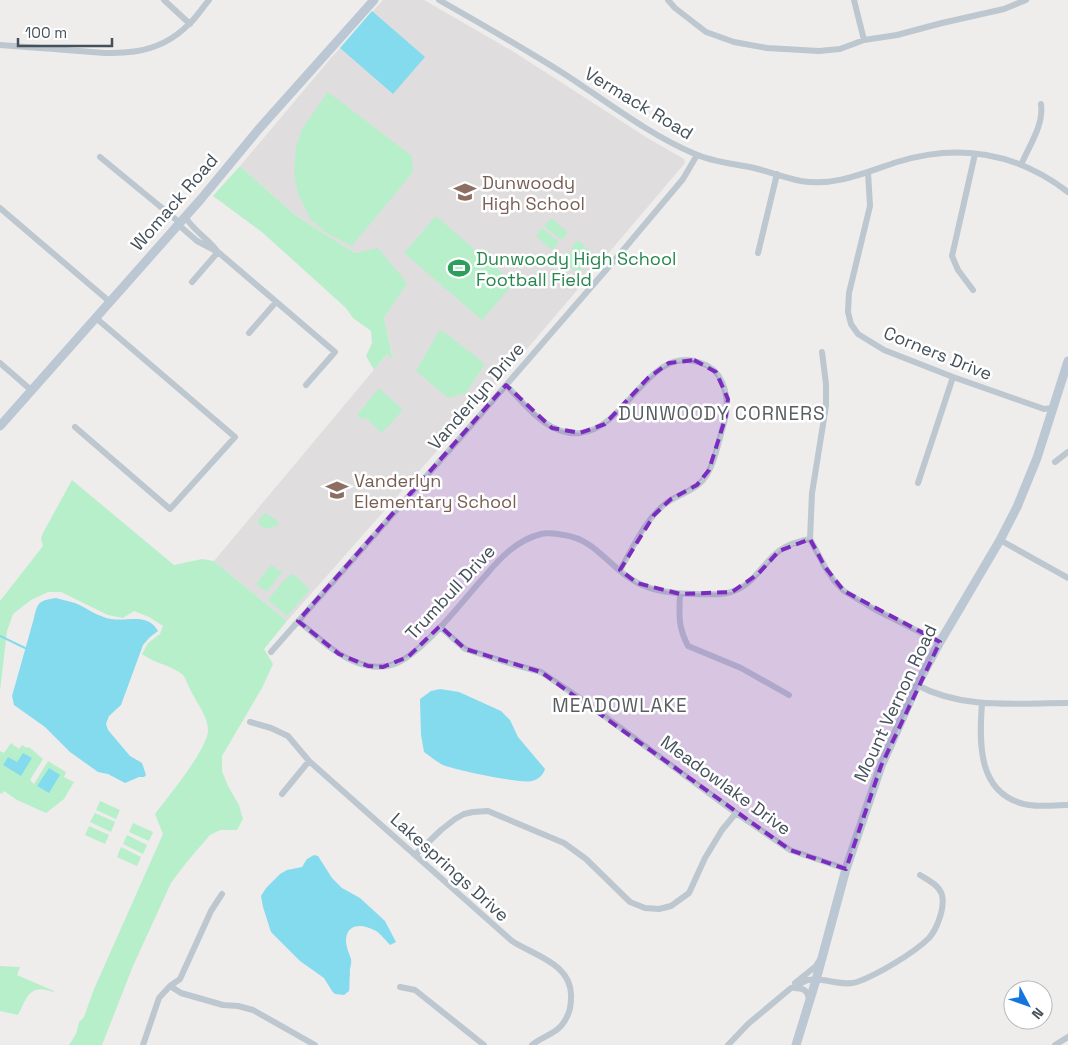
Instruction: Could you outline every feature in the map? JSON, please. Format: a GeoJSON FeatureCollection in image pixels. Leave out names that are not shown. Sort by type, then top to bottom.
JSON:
{"type":"FeatureCollection","features":[{"type":"Feature","properties":{"kind":"main road","name":"Womack Road"},"geometry":{"type":"LineString","coordinates":[[0,426],[374,0]]}},
{"type":"Feature","properties":{"kind":"main road","name":"Mount Vernon Road"},"geometry":{"type":"LineString","coordinates":[[796,1045],[846,869],[881,766],[917,685],[1000,540],[1024,491],[1037,458],[1068,361]]}},
{"type":"Feature","properties":{"kind":"street"},"geometry":{"type":"LineString","coordinates":[[164,0],[190,24]]}},
{"type":"Feature","properties":{"kind":"street"},"geometry":{"type":"LineString","coordinates":[[0,44],[98,53],[120,54],[139,52],[161,44],[179,34],[190,24],[209,0]]}},
{"type":"Feature","properties":{"kind":"street","name":"Vermack Road"},"geometry":{"type":"LineString","coordinates":[[439,0],[527,50],[662,137],[697,155],[802,181],[823,182],[843,180],[927,153],[963,151],[997,157],[1021,165],[1048,178],[1068,192]]}},
{"type":"Feature","properties":{"kind":"street"},"geometry":{"type":"LineString","coordinates":[[668,0],[674,8],[706,32],[734,42],[767,48],[820,51],[840,49],[864,40],[897,35],[942,22],[1004,9],[1026,0]]}},
{"type":"Feature","properties":{"kind":"street"},"geometry":{"type":"LineString","coordinates":[[854,0],[864,40]]}},
{"type":"Feature","properties":{"kind":"street"},"geometry":{"type":"LineString","coordinates":[[1021,165],[1033,141],[1042,110],[1041,104]]}},
{"type":"Feature","properties":{"kind":"street"},"geometry":{"type":"LineString","coordinates":[[973,290],[958,270],[952,256],[975,154]]}},
{"type":"Feature","properties":{"kind":"street","name":"Vanderlyn Drive"},"geometry":{"type":"LineString","coordinates":[[270,652],[506,385],[683,179],[697,155]]}},
{"type":"Feature","properties":{"kind":"street"},"geometry":{"type":"LineString","coordinates":[[100,157],[180,221],[192,226],[209,240],[218,252],[335,352],[306,385]]}},
{"type":"Feature","properties":{"kind":"street","name":"Corners Drive"},"geometry":{"type":"LineString","coordinates":[[868,172],[870,206],[848,293],[848,312],[851,324],[858,334],[884,350],[952,377],[1044,409],[1053,408]]}},
{"type":"Feature","properties":{"kind":"street"},"geometry":{"type":"LineString","coordinates":[[758,253],[777,174]]}},
{"type":"Feature","properties":{"kind":"street"},"geometry":{"type":"LineString","coordinates":[[0,208],[110,302]]}},
{"type":"Feature","properties":{"kind":"street"},"geometry":{"type":"LineString","coordinates":[[180,221],[180,227],[197,241],[218,252]]}},
{"type":"Feature","properties":{"kind":"street"},"geometry":{"type":"LineString","coordinates":[[187,232],[192,226]]}},
{"type":"Feature","properties":{"kind":"street"},"geometry":{"type":"LineString","coordinates":[[192,282],[218,252]]}},
{"type":"Feature","properties":{"kind":"street"},"geometry":{"type":"LineString","coordinates":[[249,333],[276,302]]}},
{"type":"Feature","properties":{"kind":"street"},"geometry":{"type":"LineString","coordinates":[[75,427],[170,509],[235,437],[96,318]]}},
{"type":"Feature","properties":{"kind":"street"},"geometry":{"type":"LineString","coordinates":[[822,352],[826,384],[826,406],[812,493],[810,539],[825,568],[844,591],[876,610],[940,642]]}},
{"type":"Feature","properties":{"kind":"street"},"geometry":{"type":"LineString","coordinates":[[506,385],[540,420],[552,428],[567,433],[580,433],[605,424],[617,414],[648,378],[669,363],[679,360],[694,360],[708,365],[716,372],[728,399],[726,416],[709,470],[704,479],[689,490],[671,499],[658,511],[643,530],[620,570]]}},
{"type":"Feature","properties":{"kind":"street"},"geometry":{"type":"LineString","coordinates":[[0,363],[31,390]]}},
{"type":"Feature","properties":{"kind":"street"},"geometry":{"type":"LineString","coordinates":[[918,483],[952,377]]}},
{"type":"Feature","properties":{"kind":"street"},"geometry":{"type":"LineString","coordinates":[[1055,462],[1068,452]]}},
{"type":"Feature","properties":{"kind":"street","name":"Trumbull Drive"},"geometry":{"type":"LineString","coordinates":[[298,621],[339,654],[354,662],[368,666],[383,667],[396,664],[408,657],[440,627],[499,559],[527,538],[543,533],[572,536],[589,543],[610,563],[637,583],[680,594],[732,592],[758,574],[779,551],[797,542],[810,539]]}},
{"type":"Feature","properties":{"kind":"street"},"geometry":{"type":"LineString","coordinates":[[1000,540],[1068,578]]}},
{"type":"Feature","properties":{"kind":"street"},"geometry":{"type":"LineString","coordinates":[[680,594],[679,624],[688,646],[741,668],[789,695]]}},
{"type":"Feature","properties":{"kind":"street","name":"Meadowlake Drive"},"geometry":{"type":"LineString","coordinates":[[440,627],[465,649],[541,672],[584,700],[736,813],[790,850],[846,869]]}},
{"type":"Feature","properties":{"kind":"street"},"geometry":{"type":"LineString","coordinates":[[917,685],[952,698],[982,703],[1068,703]]}},
{"type":"Feature","properties":{"kind":"street"},"geometry":{"type":"LineString","coordinates":[[982,703],[981,746],[984,765],[994,785],[1016,801],[1029,805],[1068,805]]}},
{"type":"Feature","properties":{"kind":"street","name":"Lakesprings Drive"},"geometry":{"type":"LineString","coordinates":[[250,722],[271,728],[288,736],[309,761],[512,941],[552,962],[564,972],[572,994],[568,1016],[554,1032],[532,1045]]}},
{"type":"Feature","properties":{"kind":"street"},"geometry":{"type":"LineString","coordinates":[[282,794],[309,761]]}},
{"type":"Feature","properties":{"kind":"street"},"geometry":{"type":"LineString","coordinates":[[415,855],[440,830],[455,819],[473,812],[488,812],[564,843],[586,859],[630,902],[645,908],[658,909],[671,906],[689,894],[722,830],[736,813]]}},
{"type":"Feature","properties":{"kind":"street"},"geometry":{"type":"LineString","coordinates":[[793,988],[808,980],[845,983],[864,979],[905,956],[928,939],[935,930],[942,907],[942,895],[934,884],[920,875]]}},
{"type":"Feature","properties":{"kind":"street"},"geometry":{"type":"LineString","coordinates":[[143,1045],[159,998],[170,986],[180,979],[211,911],[222,894]]}},
{"type":"Feature","properties":{"kind":"street"},"geometry":{"type":"LineString","coordinates":[[728,1045],[748,1024],[793,988],[816,966],[823,955]]}},
{"type":"Feature","properties":{"kind":"street"},"geometry":{"type":"LineString","coordinates":[[170,986],[181,993],[223,1005],[253,1010],[315,1045]]}},
{"type":"Feature","properties":{"kind":"street"},"geometry":{"type":"LineString","coordinates":[[400,988],[415,990],[484,1045]]}},
{"type":"Feature","properties":{"kind":"street"},"geometry":{"type":"LineString","coordinates":[[793,988],[804,989],[809,1000]]}},
{"type":"Feature","properties":{"kind":"street"},"geometry":{"type":"LineString","coordinates":[[1055,1045],[1068,1037]]}},
{"type":"Feature","properties":{"kind":"highlighted area"},"geometry":{"type":"Polygon","coordinates":[[[694,360],[716,372],[728,399],[726,416],[709,470],[697,485],[671,499],[654,515],[620,570],[637,583],[680,594],[732,592],[758,574],[779,551],[810,539],[825,567],[844,591],[940,642],[881,766],[846,869],[790,850],[541,672],[465,649],[440,626],[408,657],[383,667],[368,666],[339,654],[298,621],[506,385],[552,428],[580,433],[605,424],[648,378],[669,363],[694,360]]]}},
{"type":"Feature","properties":{"kind":"shaded area","name":"Dunwoody High School"},"geometry":{"type":"Polygon","coordinates":[[[383,0],[424,0],[514,52],[649,139],[684,159],[685,163],[533,342],[287,621],[214,561],[388,353],[393,358],[384,318],[406,283],[378,249],[355,253],[295,215],[240,166],[331,58],[383,0]]]}},
{"type":"Feature","properties":{"kind":"green space"},"geometry":{"type":"Polygon","coordinates":[[[328,92],[412,156],[413,172],[352,246],[327,233],[311,220],[298,194],[294,173],[296,147],[302,129],[328,92]]]}},
{"type":"Feature","properties":{"kind":"green space"},"geometry":{"type":"Polygon","coordinates":[[[240,166],[295,215],[355,253],[378,248],[407,283],[384,318],[393,359],[387,354],[374,370],[366,356],[372,343],[371,331],[353,318],[346,308],[263,233],[213,196],[240,166]]]}},
{"type":"Feature","properties":{"kind":"green space","name":"Dunwoody High School Football Field"},"geometry":{"type":"Polygon","coordinates":[[[436,216],[514,283],[482,320],[404,253],[436,216]]]}},
{"type":"Feature","properties":{"kind":"green space"},"geometry":{"type":"Polygon","coordinates":[[[551,218],[568,232],[562,240],[544,226],[551,218]]]}},
{"type":"Feature","properties":{"kind":"green space"},"geometry":{"type":"Polygon","coordinates":[[[542,228],[559,242],[552,250],[536,236],[542,228]]]}},
{"type":"Feature","properties":{"kind":"green space"},"geometry":{"type":"Polygon","coordinates":[[[578,240],[594,255],[587,263],[571,248],[578,240]]]}},
{"type":"Feature","properties":{"kind":"green space"},"geometry":{"type":"Polygon","coordinates":[[[568,251],[585,265],[578,273],[561,259],[568,251]]]}},
{"type":"Feature","properties":{"kind":"green space"},"geometry":{"type":"Polygon","coordinates":[[[439,331],[443,331],[485,364],[466,393],[448,398],[416,371],[439,331]]]}},
{"type":"Feature","properties":{"kind":"green space"},"geometry":{"type":"Polygon","coordinates":[[[379,388],[403,410],[382,433],[365,417],[362,420],[357,415],[379,388]]]}},
{"type":"Feature","properties":{"kind":"green space"},"geometry":{"type":"Polygon","coordinates":[[[72,480],[174,565],[202,559],[214,561],[287,621],[264,649],[273,664],[262,688],[222,756],[222,771],[239,805],[243,819],[237,830],[220,830],[210,835],[171,883],[133,966],[102,1045],[69,1045],[76,1034],[79,1022],[84,1017],[94,989],[163,834],[155,814],[194,761],[206,738],[208,726],[183,675],[142,654],[148,643],[160,634],[163,626],[149,617],[134,611],[123,618],[108,615],[61,592],[48,592],[31,600],[13,614],[7,631],[0,691],[0,601],[43,546],[41,538],[43,533],[72,480]]]}},
{"type":"Feature","properties":{"kind":"green space"},"geometry":{"type":"Polygon","coordinates":[[[265,513],[276,520],[279,525],[267,529],[260,526],[258,520],[265,513]]]}},
{"type":"Feature","properties":{"kind":"green space"},"geometry":{"type":"Polygon","coordinates":[[[271,565],[282,572],[267,592],[256,584],[271,565]]]}},
{"type":"Feature","properties":{"kind":"green space"},"geometry":{"type":"Polygon","coordinates":[[[292,574],[310,590],[287,616],[268,600],[283,581],[292,574]]]}},
{"type":"Feature","properties":{"kind":"green space"},"geometry":{"type":"Polygon","coordinates":[[[11,743],[19,749],[22,745],[27,748],[29,747],[43,759],[30,780],[34,784],[48,761],[66,772],[64,777],[74,782],[64,799],[46,813],[17,800],[4,791],[2,794],[0,793],[0,751],[4,753],[11,743]]]}},
{"type":"Feature","properties":{"kind":"green space"},"geometry":{"type":"Polygon","coordinates":[[[100,801],[120,810],[116,819],[96,810],[100,801]]]}},
{"type":"Feature","properties":{"kind":"green space"},"geometry":{"type":"Polygon","coordinates":[[[95,813],[115,822],[111,832],[90,822],[95,813]]]}},
{"type":"Feature","properties":{"kind":"green space"},"geometry":{"type":"Polygon","coordinates":[[[133,823],[153,832],[149,841],[129,832],[133,823]]]}},
{"type":"Feature","properties":{"kind":"green space"},"geometry":{"type":"Polygon","coordinates":[[[89,826],[109,835],[105,844],[85,835],[89,826]]]}},
{"type":"Feature","properties":{"kind":"green space"},"geometry":{"type":"Polygon","coordinates":[[[127,835],[147,845],[143,854],[123,844],[127,835]]]}},
{"type":"Feature","properties":{"kind":"green space"},"geometry":{"type":"Polygon","coordinates":[[[121,847],[141,857],[137,866],[117,857],[121,847]]]}},
{"type":"Feature","properties":{"kind":"green space"},"geometry":{"type":"Polygon","coordinates":[[[0,966],[20,967],[17,975],[54,991],[39,989],[30,993],[18,1015],[0,1011],[0,966]]]}},
{"type":"Feature","properties":{"kind":"water"},"geometry":{"type":"Polygon","coordinates":[[[372,11],[425,57],[393,94],[340,48],[372,11]]]}},
{"type":"Feature","properties":{"kind":"water"},"geometry":{"type":"Polygon","coordinates":[[[56,598],[75,603],[106,618],[143,620],[154,625],[158,631],[143,645],[121,705],[109,716],[106,724],[108,730],[130,756],[142,763],[146,775],[144,777],[139,777],[125,783],[108,774],[98,772],[70,752],[45,727],[14,705],[12,696],[38,605],[43,601],[56,598]]]}},
{"type":"Feature","properties":{"kind":"water"},"geometry":{"type":"Polygon","coordinates":[[[440,689],[459,692],[501,711],[510,720],[518,737],[545,769],[542,775],[532,781],[488,776],[443,765],[424,752],[421,735],[420,699],[431,691],[440,689]]]}},
{"type":"Feature","properties":{"kind":"water"},"geometry":{"type":"Polygon","coordinates":[[[23,753],[32,758],[21,776],[3,765],[8,757],[17,762],[23,753]]]}},
{"type":"Feature","properties":{"kind":"water"},"geometry":{"type":"Polygon","coordinates":[[[49,768],[60,775],[49,793],[37,786],[49,768]]]}},
{"type":"Feature","properties":{"kind":"water"},"geometry":{"type":"Polygon","coordinates":[[[314,855],[318,856],[332,878],[342,888],[360,898],[385,921],[396,942],[390,945],[378,932],[366,927],[357,926],[349,930],[346,940],[351,959],[349,991],[344,995],[335,994],[324,978],[300,961],[271,932],[263,907],[261,896],[266,888],[280,874],[287,870],[302,867],[307,859],[314,855]]]}},
{"type":"Feature","properties":{"kind":"waterway"},"geometry":{"type":"LineString","coordinates":[[0,636],[25,648]]}},
{"type":"Feature","properties":{"kind":"place","name":"Dunwoody High School"},"geometry":{"type":"Point","coordinates":[465,192]}},
{"type":"Feature","properties":{"kind":"place","name":"Dunwoody High School Football Field"},"geometry":{"type":"Point","coordinates":[459,268]}},
{"type":"Feature","properties":{"kind":"place","name":"Vanderlyn Elementary School"},"geometry":{"type":"Point","coordinates":[337,490]}},
{"type":"Feature","properties":{"kind":"district","name":"DUNWOODY CORNERS"},"geometry":{"type":"Point","coordinates":[722,413]}},
{"type":"Feature","properties":{"kind":"district","name":"MEADOWLAKE"},"geometry":{"type":"Point","coordinates":[620,705]}}]}
